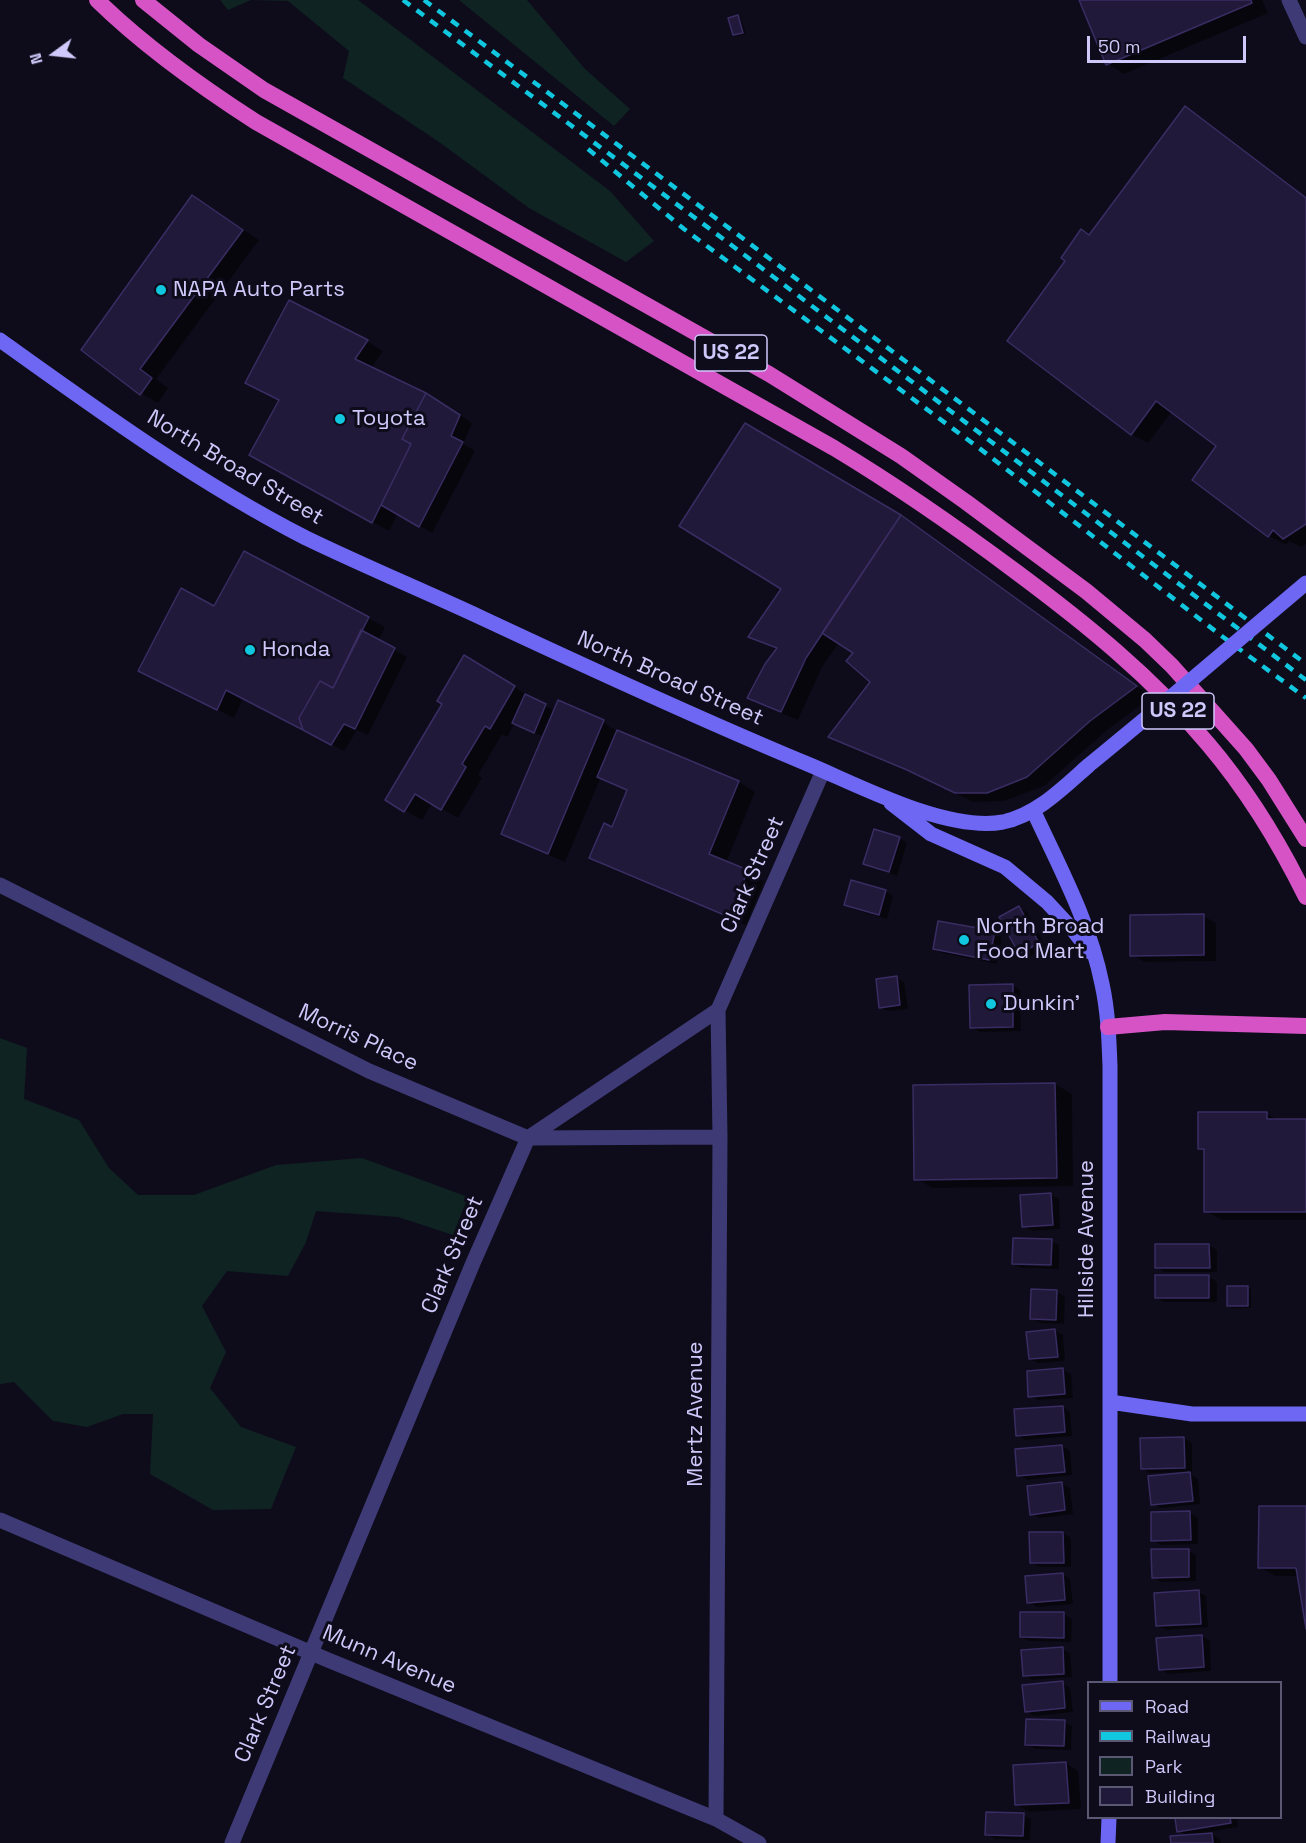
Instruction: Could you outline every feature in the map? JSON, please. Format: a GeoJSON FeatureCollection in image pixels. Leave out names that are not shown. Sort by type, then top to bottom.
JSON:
{"type":"FeatureCollection","features":[{"type":"Feature","properties":{"kind":"highway","name":"US 22"},"geometry":{"type":"LineString","coordinates":[[97,0],[192,79],[256,122],[825,442],[902,489],[976,541],[1102,638],[1147,678],[1186,719],[1208,744],[1254,806],[1293,870],[1306,897]]}},
{"type":"Feature","properties":{"kind":"highway","name":"US 22"},"geometry":{"type":"LineString","coordinates":[[143,0],[199,45],[264,90],[769,374],[901,456],[966,502],[1086,591],[1172,666],[1246,749],[1269,780],[1306,839]]}},
{"type":"Feature","properties":{"kind":"highway"},"geometry":{"type":"LineString","coordinates":[[1108,1027],[1165,1022],[1306,1026]]}},
{"type":"Feature","properties":{"kind":"main road","name":"North Broad Street"},"geometry":{"type":"LineString","coordinates":[[2,346],[135,436],[271,520],[340,555],[436,596],[632,688],[823,771],[928,812],[968,822],[1002,822],[1033,810],[1053,796],[1306,583]]}},
{"type":"Feature","properties":{"kind":"main road"},"geometry":{"type":"LineString","coordinates":[[879,794],[931,834],[1005,867],[1047,902],[1097,961]]}},
{"type":"Feature","properties":{"kind":"main road","name":"Hillside Avenue"},"geometry":{"type":"LineString","coordinates":[[1033,810],[1081,915],[1097,961],[1108,1027],[1110,1066],[1110,1681]]}},
{"type":"Feature","properties":{"kind":"main road"},"geometry":{"type":"LineString","coordinates":[[1110,1402],[1192,1414],[1306,1414]]}},
{"type":"Feature","properties":{"kind":"main road"},"geometry":{"type":"LineString","coordinates":[[1108,1819],[1108,1843]]}},
{"type":"Feature","properties":{"kind":"street"},"geometry":{"type":"LineString","coordinates":[[1289,0],[1306,37]]}},
{"type":"Feature","properties":{"kind":"street","name":"Clark Street"},"geometry":{"type":"LineString","coordinates":[[718,1010],[823,771]]}},
{"type":"Feature","properties":{"kind":"street","name":"Morris Place"},"geometry":{"type":"LineString","coordinates":[[0,885],[369,1071],[528,1138],[720,1137]]}},
{"type":"Feature","properties":{"kind":"street"},"geometry":{"type":"LineString","coordinates":[[528,1138],[718,1010]]}},
{"type":"Feature","properties":{"kind":"street","name":"Mertz Avenue"},"geometry":{"type":"LineString","coordinates":[[716,1819],[720,1137],[718,1010]]}},
{"type":"Feature","properties":{"kind":"street","name":"Clark Street"},"geometry":{"type":"LineString","coordinates":[[232,1843],[473,1263],[528,1138]]}},
{"type":"Feature","properties":{"kind":"street","name":"Munn Avenue"},"geometry":{"type":"LineString","coordinates":[[0,1520],[716,1819],[759,1843]]}},
{"type":"Feature","properties":{"kind":"green space"},"geometry":{"type":"Polygon","coordinates":[[[220,0],[251,0],[228,10],[220,0]]]}},
{"type":"Feature","properties":{"kind":"green space"},"geometry":{"type":"Polygon","coordinates":[[[251,0],[358,0],[610,191],[654,241],[626,262],[529,208],[439,142],[343,78],[349,51],[288,1],[251,0]]]}},
{"type":"Feature","properties":{"kind":"green space"},"geometry":{"type":"Polygon","coordinates":[[[459,0],[527,0],[585,69],[630,109],[614,126],[459,0]]]}},
{"type":"Feature","properties":{"kind":"green space"},"geometry":{"type":"Polygon","coordinates":[[[0,1038],[27,1048],[24,1099],[79,1120],[109,1168],[138,1195],[194,1195],[276,1165],[362,1158],[468,1197],[453,1235],[398,1217],[316,1211],[306,1242],[288,1276],[227,1271],[202,1306],[226,1352],[210,1388],[241,1427],[296,1447],[271,1509],[213,1510],[150,1474],[153,1414],[123,1414],[87,1427],[53,1421],[14,1382],[0,1384],[0,1038]]]}},
{"type":"Feature","properties":{"kind":"building"},"geometry":{"type":"Polygon","coordinates":[[[1079,0],[1251,0],[1252,3],[1106,65],[1079,0]]]}},
{"type":"Feature","properties":{"kind":"building"},"geometry":{"type":"Polygon","coordinates":[[[738,15],[743,33],[733,35],[728,18],[738,15]]]}},
{"type":"Feature","properties":{"kind":"building"},"geometry":{"type":"Polygon","coordinates":[[[1185,106],[1306,198],[1306,524],[1283,539],[1273,530],[1268,537],[1192,480],[1216,446],[1156,401],[1131,435],[1007,341],[1065,261],[1061,258],[1081,229],[1089,235],[1185,106]]]}},
{"type":"Feature","properties":{"kind":"building","name":"NAPA Auto Parts"},"geometry":{"type":"Polygon","coordinates":[[[192,195],[243,230],[140,369],[152,378],[140,395],[81,350],[192,195]]]}},
{"type":"Feature","properties":{"kind":"building","name":"Toyota"},"geometry":{"type":"Polygon","coordinates":[[[289,300],[368,340],[355,359],[426,393],[402,439],[411,444],[372,523],[249,455],[279,400],[245,383],[289,300]]]}},
{"type":"Feature","properties":{"kind":"building","name":"Toyota"},"geometry":{"type":"Polygon","coordinates":[[[426,393],[460,415],[451,436],[463,442],[419,527],[381,505],[411,444],[402,439],[426,393]]]}},
{"type":"Feature","properties":{"kind":"building"},"geometry":{"type":"Polygon","coordinates":[[[745,423],[901,515],[806,658],[781,712],[747,698],[765,664],[777,648],[748,637],[781,589],[679,526],[745,423]]]}},
{"type":"Feature","properties":{"kind":"building"},"geometry":{"type":"Polygon","coordinates":[[[901,515],[1137,686],[1090,721],[1027,777],[987,793],[955,793],[828,737],[870,682],[846,661],[853,653],[822,633],[901,515]]]}},
{"type":"Feature","properties":{"kind":"building","name":"Honda"},"geometry":{"type":"Polygon","coordinates":[[[244,551],[369,617],[333,688],[320,681],[299,718],[303,730],[226,690],[217,710],[138,671],[181,588],[214,606],[244,551]]]}},
{"type":"Feature","properties":{"kind":"building","name":"Honda"},"geometry":{"type":"Polygon","coordinates":[[[361,630],[395,648],[355,729],[344,724],[331,745],[303,730],[299,718],[320,681],[333,688],[361,630]]]}},
{"type":"Feature","properties":{"kind":"building"},"geometry":{"type":"Polygon","coordinates":[[[464,655],[515,686],[490,729],[485,726],[462,764],[466,767],[441,810],[415,794],[404,812],[385,800],[442,704],[437,701],[464,655]]]}},
{"type":"Feature","properties":{"kind":"building"},"geometry":{"type":"Polygon","coordinates":[[[525,694],[546,704],[534,733],[512,723],[525,694]]]}},
{"type":"Feature","properties":{"kind":"building"},"geometry":{"type":"Polygon","coordinates":[[[558,700],[604,720],[548,854],[501,834],[558,700]]]}},
{"type":"Feature","properties":{"kind":"building"},"geometry":{"type":"Polygon","coordinates":[[[617,730],[739,781],[709,854],[748,870],[729,917],[589,858],[604,823],[612,827],[627,790],[597,777],[617,730]]]}},
{"type":"Feature","properties":{"kind":"building"},"geometry":{"type":"Polygon","coordinates":[[[874,829],[900,837],[889,872],[863,864],[874,829]]]}},
{"type":"Feature","properties":{"kind":"building"},"geometry":{"type":"Polygon","coordinates":[[[851,880],[886,890],[879,915],[844,905],[851,880]]]}},
{"type":"Feature","properties":{"kind":"building"},"geometry":{"type":"Polygon","coordinates":[[[1019,906],[1039,943],[1019,954],[999,917],[1019,906]]]}},
{"type":"Feature","properties":{"kind":"building"},"geometry":{"type":"Polygon","coordinates":[[[1204,914],[1204,955],[1130,956],[1130,915],[1204,914]]]}},
{"type":"Feature","properties":{"kind":"building","name":"North Broad Food Mart"},"geometry":{"type":"Polygon","coordinates":[[[938,921],[995,931],[989,960],[933,949],[938,921]]]}},
{"type":"Feature","properties":{"kind":"building"},"geometry":{"type":"Polygon","coordinates":[[[897,976],[900,1005],[879,1008],[876,979],[897,976]]]}},
{"type":"Feature","properties":{"kind":"building","name":"Dunkin'"},"geometry":{"type":"Polygon","coordinates":[[[1013,984],[1013,1027],[970,1028],[969,985],[1013,984]]]}},
{"type":"Feature","properties":{"kind":"building"},"geometry":{"type":"Polygon","coordinates":[[[1055,1083],[1057,1178],[914,1180],[913,1085],[1055,1083]]]}},
{"type":"Feature","properties":{"kind":"building"},"geometry":{"type":"Polygon","coordinates":[[[1198,1112],[1267,1112],[1267,1119],[1306,1119],[1306,1212],[1204,1212],[1204,1149],[1198,1149],[1198,1112]]]}},
{"type":"Feature","properties":{"kind":"building"},"geometry":{"type":"Polygon","coordinates":[[[1051,1193],[1053,1225],[1022,1227],[1020,1195],[1051,1193]]]}},
{"type":"Feature","properties":{"kind":"building"},"geometry":{"type":"Polygon","coordinates":[[[1013,1238],[1052,1239],[1051,1265],[1012,1264],[1013,1238]]]}},
{"type":"Feature","properties":{"kind":"building"},"geometry":{"type":"Polygon","coordinates":[[[1155,1244],[1209,1244],[1210,1268],[1155,1268],[1155,1244]]]}},
{"type":"Feature","properties":{"kind":"building"},"geometry":{"type":"Polygon","coordinates":[[[1155,1275],[1209,1275],[1209,1298],[1155,1298],[1155,1275]]]}},
{"type":"Feature","properties":{"kind":"building"},"geometry":{"type":"Polygon","coordinates":[[[1227,1286],[1248,1286],[1248,1306],[1227,1306],[1227,1286]]]}},
{"type":"Feature","properties":{"kind":"building"},"geometry":{"type":"Polygon","coordinates":[[[1031,1289],[1057,1290],[1056,1320],[1030,1319],[1031,1289]]]}},
{"type":"Feature","properties":{"kind":"building"},"geometry":{"type":"Polygon","coordinates":[[[1055,1329],[1058,1357],[1029,1359],[1026,1332],[1055,1329]]]}},
{"type":"Feature","properties":{"kind":"building"},"geometry":{"type":"Polygon","coordinates":[[[1063,1368],[1065,1394],[1028,1397],[1027,1371],[1063,1368]]]}},
{"type":"Feature","properties":{"kind":"building"},"geometry":{"type":"Polygon","coordinates":[[[1063,1406],[1065,1432],[1016,1436],[1014,1409],[1063,1406]]]}},
{"type":"Feature","properties":{"kind":"building"},"geometry":{"type":"Polygon","coordinates":[[[1184,1437],[1185,1468],[1141,1469],[1140,1438],[1184,1437]]]}},
{"type":"Feature","properties":{"kind":"building"},"geometry":{"type":"Polygon","coordinates":[[[1062,1445],[1065,1472],[1017,1476],[1015,1449],[1062,1445]]]}},
{"type":"Feature","properties":{"kind":"building"},"geometry":{"type":"Polygon","coordinates":[[[1190,1472],[1193,1501],[1151,1505],[1148,1476],[1190,1472]]]}},
{"type":"Feature","properties":{"kind":"building"},"geometry":{"type":"Polygon","coordinates":[[[1062,1482],[1065,1510],[1030,1515],[1027,1486],[1062,1482]]]}},
{"type":"Feature","properties":{"kind":"building"},"geometry":{"type":"Polygon","coordinates":[[[1259,1506],[1306,1506],[1306,1629],[1296,1568],[1258,1568],[1259,1506]]]}},
{"type":"Feature","properties":{"kind":"building"},"geometry":{"type":"Polygon","coordinates":[[[1190,1511],[1191,1540],[1151,1541],[1151,1512],[1190,1511]]]}},
{"type":"Feature","properties":{"kind":"building"},"geometry":{"type":"Polygon","coordinates":[[[1029,1532],[1063,1532],[1064,1563],[1030,1563],[1029,1532]]]}},
{"type":"Feature","properties":{"kind":"building"},"geometry":{"type":"Polygon","coordinates":[[[1151,1549],[1189,1549],[1189,1577],[1152,1578],[1151,1549]]]}},
{"type":"Feature","properties":{"kind":"building"},"geometry":{"type":"Polygon","coordinates":[[[1063,1573],[1065,1600],[1027,1603],[1025,1576],[1063,1573]]]}},
{"type":"Feature","properties":{"kind":"building"},"geometry":{"type":"Polygon","coordinates":[[[1199,1590],[1201,1624],[1156,1626],[1154,1593],[1199,1590]]]}},
{"type":"Feature","properties":{"kind":"building"},"geometry":{"type":"Polygon","coordinates":[[[1020,1612],[1064,1612],[1064,1638],[1020,1637],[1020,1612]]]}},
{"type":"Feature","properties":{"kind":"building"},"geometry":{"type":"Polygon","coordinates":[[[1202,1635],[1204,1667],[1159,1670],[1156,1638],[1202,1635]]]}},
{"type":"Feature","properties":{"kind":"building"},"geometry":{"type":"Polygon","coordinates":[[[1063,1647],[1064,1674],[1023,1676],[1021,1650],[1063,1647]]]}},
{"type":"Feature","properties":{"kind":"building"},"geometry":{"type":"Polygon","coordinates":[[[1063,1681],[1065,1708],[1025,1712],[1022,1685],[1063,1681]]]}},
{"type":"Feature","properties":{"kind":"building"},"geometry":{"type":"Polygon","coordinates":[[[1026,1719],[1065,1720],[1064,1746],[1025,1745],[1026,1719]]]}},
{"type":"Feature","properties":{"kind":"building"},"geometry":{"type":"Polygon","coordinates":[[[1066,1762],[1069,1803],[1015,1805],[1013,1765],[1066,1762]]]}},
{"type":"Feature","properties":{"kind":"building"},"geometry":{"type":"Polygon","coordinates":[[[986,1812],[1024,1813],[1023,1836],[985,1835],[986,1812]]]}},
{"type":"Feature","properties":{"kind":"building"},"geometry":{"type":"Polygon","coordinates":[[[1175,1819],[1230,1819],[1231,1823],[1177,1832],[1175,1819]]]}},
{"type":"Feature","properties":{"kind":"building"},"geometry":{"type":"Polygon","coordinates":[[[1212,1833],[1213,1843],[1171,1843],[1170,1836],[1212,1833]]]}},
{"type":"Feature","properties":{"kind":"railway"},"geometry":{"type":"LineString","coordinates":[[403,0],[1306,680]]}},
{"type":"Feature","properties":{"kind":"railway"},"geometry":{"type":"LineString","coordinates":[[424,0],[1306,664]]}},
{"type":"Feature","properties":{"kind":"railway"},"geometry":{"type":"LineString","coordinates":[[588,149],[684,229],[979,448],[1223,637],[1306,698]]}},
{"type":"Feature","properties":{"kind":"place","name":"NAPA Auto Parts"},"geometry":{"type":"Point","coordinates":[161,290]}},
{"type":"Feature","properties":{"kind":"place","name":"Toyota"},"geometry":{"type":"Point","coordinates":[340,419]}},
{"type":"Feature","properties":{"kind":"place","name":"Honda"},"geometry":{"type":"Point","coordinates":[250,650]}},
{"type":"Feature","properties":{"kind":"place","name":"North Broad Food Mart"},"geometry":{"type":"Point","coordinates":[964,940]}},
{"type":"Feature","properties":{"kind":"place","name":"Dunkin'"},"geometry":{"type":"Point","coordinates":[991,1004]}}]}
